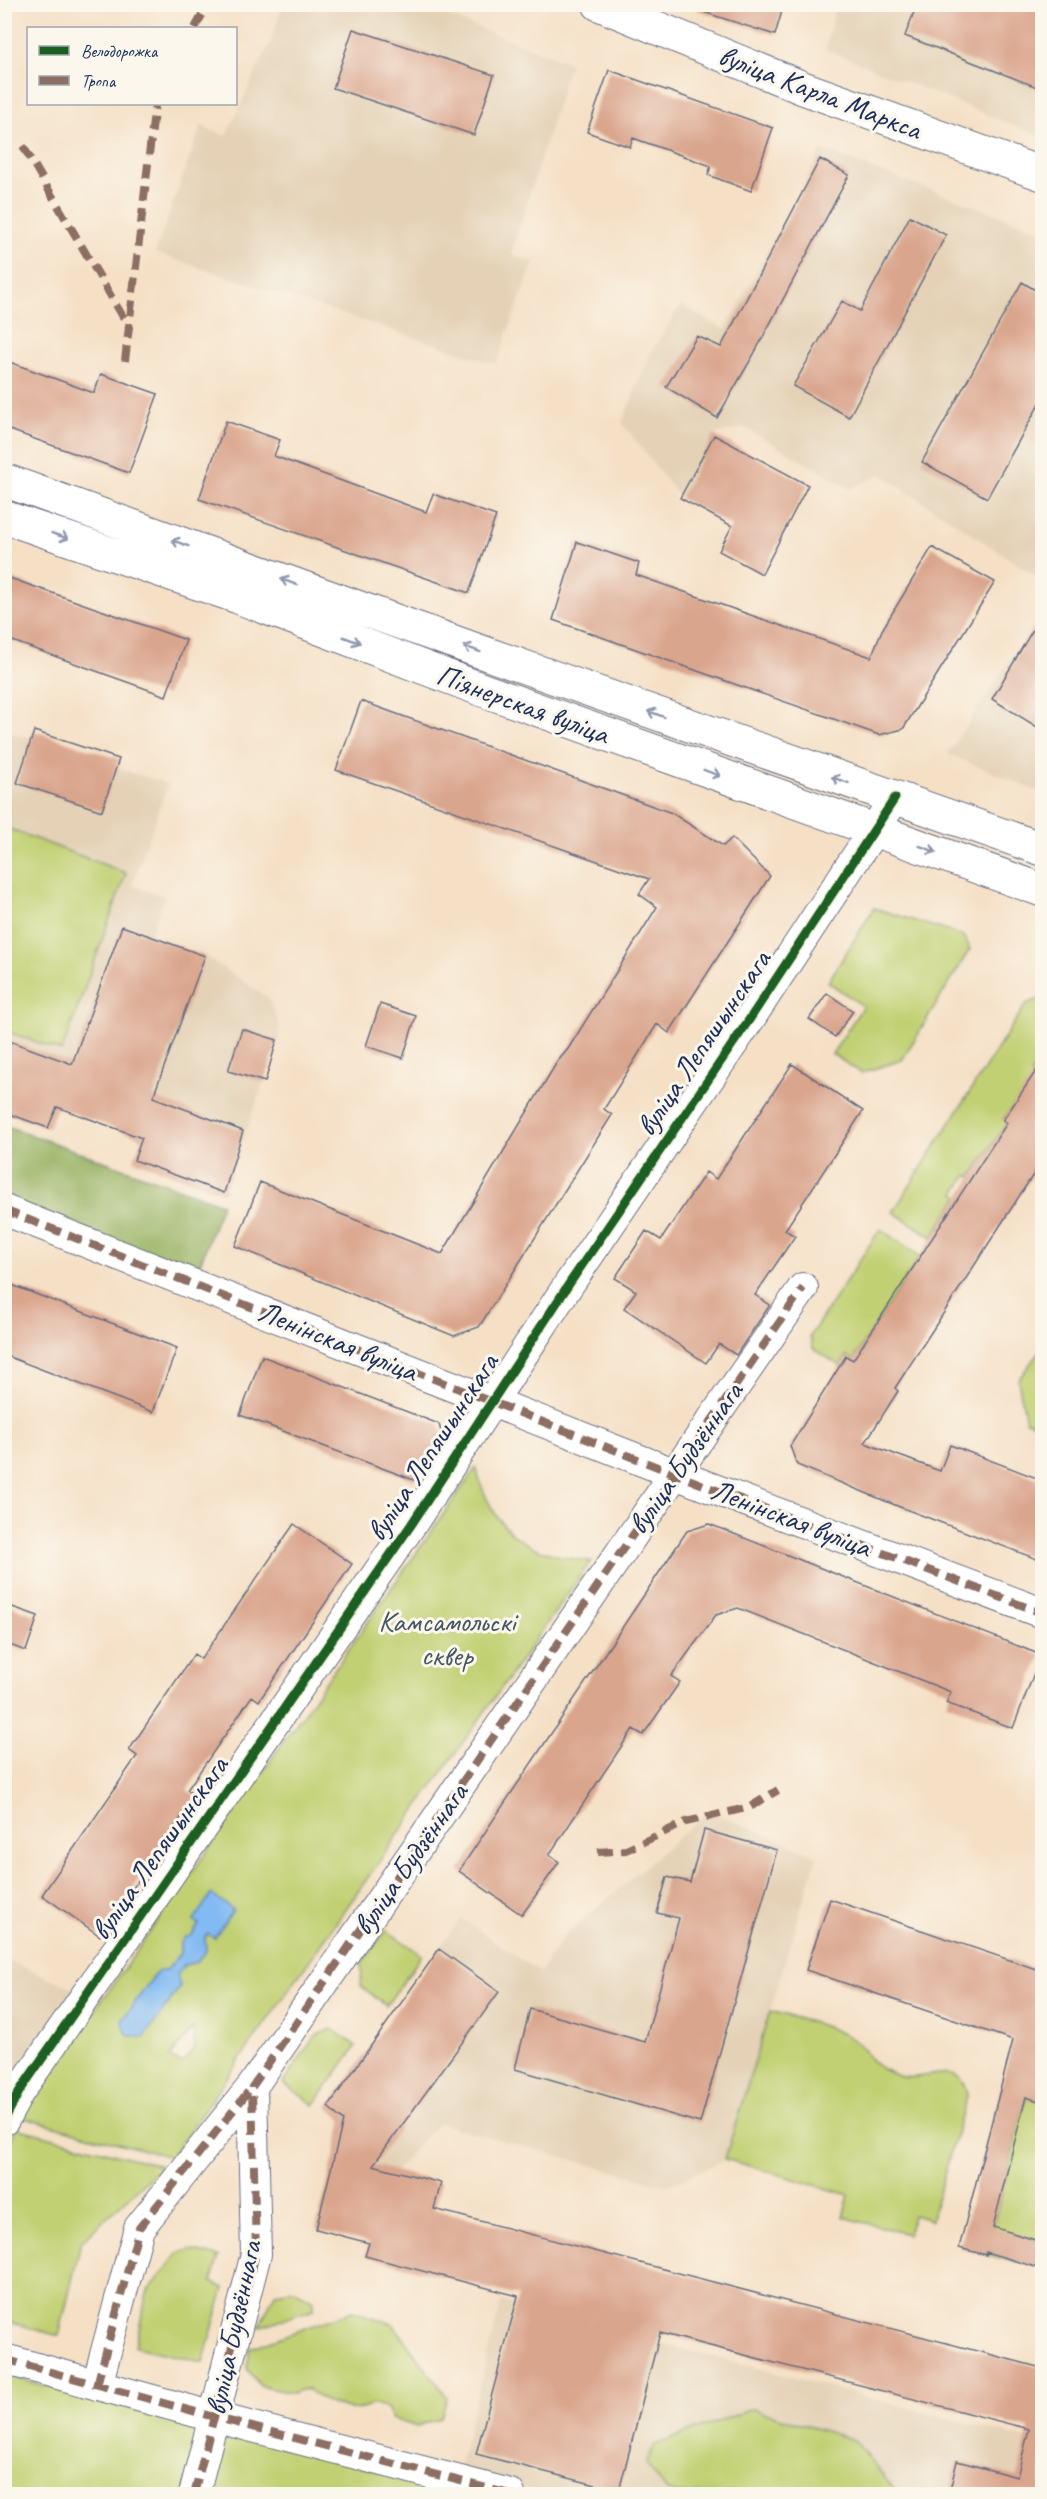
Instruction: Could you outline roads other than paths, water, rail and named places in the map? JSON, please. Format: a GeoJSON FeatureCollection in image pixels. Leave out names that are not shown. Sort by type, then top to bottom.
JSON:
{"type":"FeatureCollection","features":[{"type":"Feature","properties":{"kind":"main road","name":"вуліца Карла Маркса"},"geometry":{"type":"LineString","coordinates":[[598,4],[795,85],[1042,174]]}},
{"type":"Feature","properties":{"kind":"main road","name":"Піянерская вуліца"},"geometry":{"type":"LineString","coordinates":[[4,480],[492,656],[1042,849]]}},
{"type":"Feature","properties":{"kind":"main road","name":"Піянерская вуліца"},"geometry":{"type":"LineString","coordinates":[[4,517],[238,597],[524,705],[1042,890]]}},
{"type":"Feature","properties":{"kind":"street","name":"вуліца Лепяшынскага"},"geometry":{"type":"LineString","coordinates":[[4,2120],[19,2092],[411,1525],[491,1402],[751,1017],[873,829],[896,798]]}},
{"type":"Feature","properties":{"kind":"street","name":"Ленінская вуліца"},"geometry":{"type":"LineString","coordinates":[[4,1210],[675,1474],[1042,1613]]}},
{"type":"Feature","properties":{"kind":"street","name":"вуліца Будзённага"},"geometry":{"type":"LineString","coordinates":[[194,2494],[256,2254],[252,2087],[803,1288]]}},
{"type":"Feature","properties":{"kind":"street"},"geometry":{"type":"LineString","coordinates":[[97,2385],[139,2228],[252,2087]]}},
{"type":"Feature","properties":{"kind":"street"},"geometry":{"type":"LineString","coordinates":[[4,2359],[214,2417],[510,2494]]}},
{"type":"Feature","properties":{"kind":"water"},"geometry":{"type":"Polygon","coordinates":[[[211,1894],[233,1910],[214,1938],[208,1934],[205,1938],[206,1950],[197,1962],[184,1965],[177,1975],[180,1987],[144,2038],[127,2035],[122,2020],[157,1972],[167,1970],[180,1953],[180,1945],[184,1938],[192,1935],[199,1924],[194,1920],[211,1894]]]}},
{"type":"Feature","properties":{"kind":"park label","name":"Камсамольскі сквер"},"geometry":{"type":"Point","coordinates":[447,1638]}}]}
